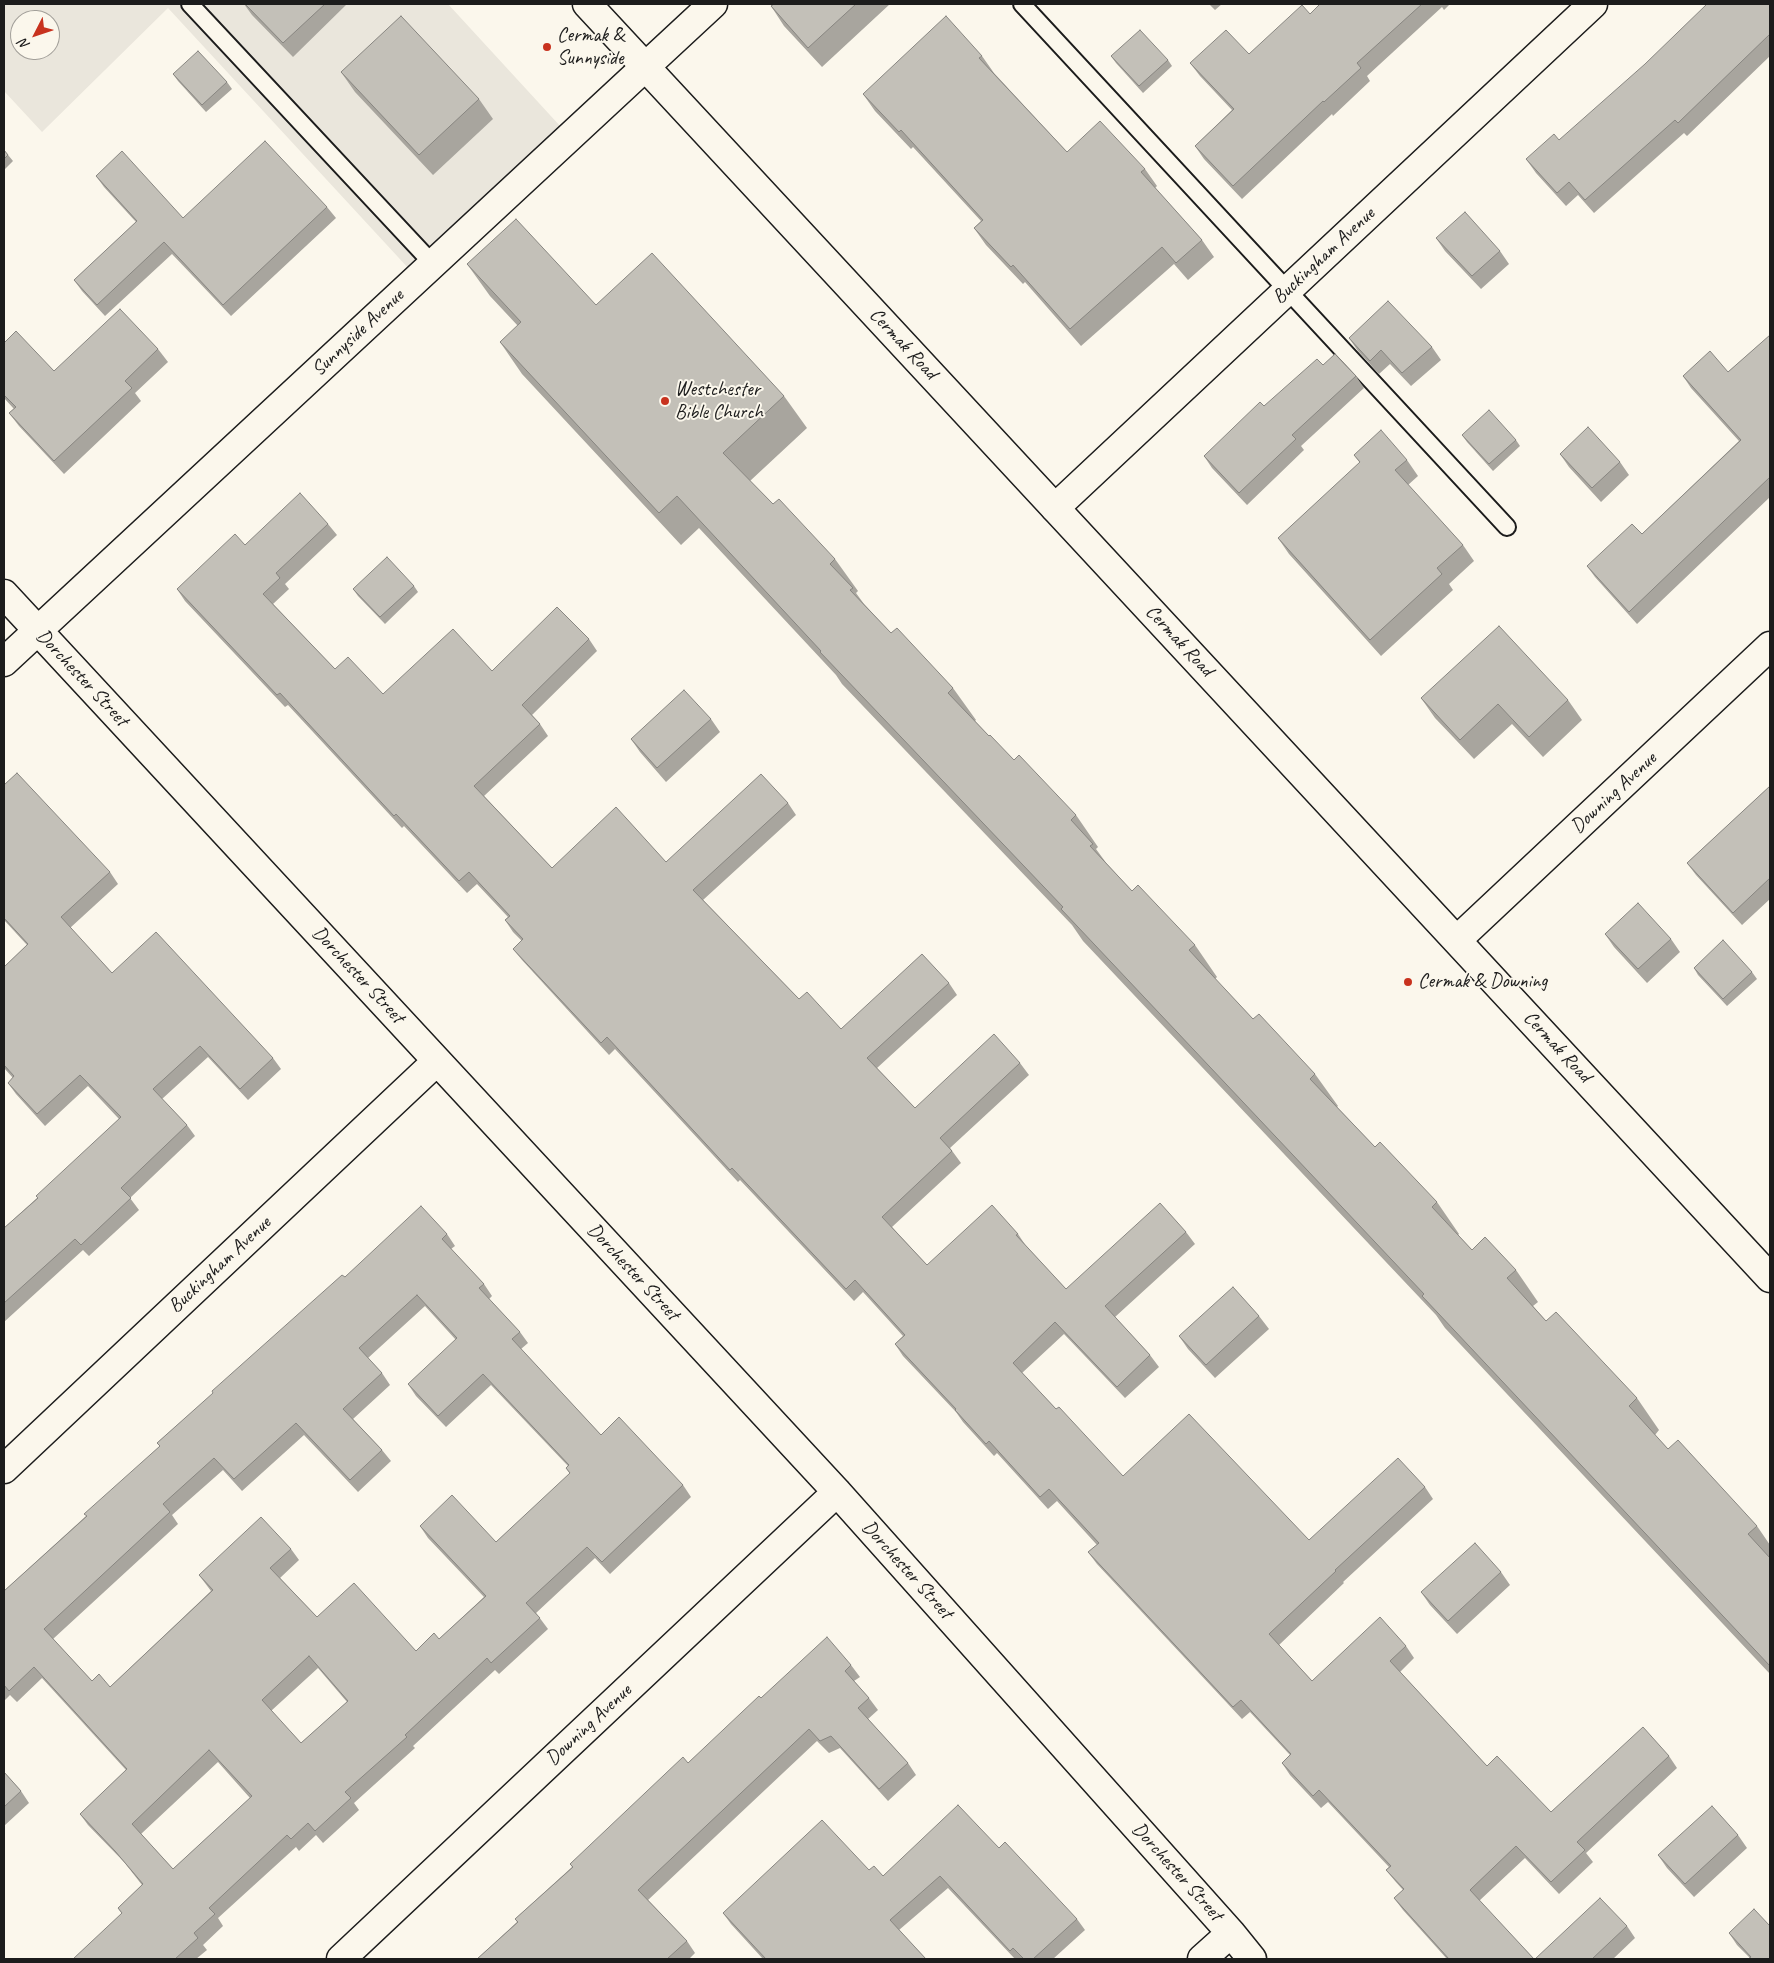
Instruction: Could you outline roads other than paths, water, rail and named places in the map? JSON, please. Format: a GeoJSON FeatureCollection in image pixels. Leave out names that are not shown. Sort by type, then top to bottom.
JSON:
{"type":"FeatureCollection","features":[{"type":"Feature","properties":{"kind":"street","name":"Cermak Road"},"geometry":{"type":"LineString","coordinates":[[587,4],[1770,1278]]}},
{"type":"Feature","properties":{"kind":"street","name":"Sunnyside Avenue"},"geometry":{"type":"LineString","coordinates":[[4,662],[713,4]]}},
{"type":"Feature","properties":{"kind":"street","name":"Buckingham Avenue"},"geometry":{"type":"LineString","coordinates":[[1056,508],[1592,4]]}},
{"type":"Feature","properties":{"kind":"street","name":"Dorchester Street"},"geometry":{"type":"LineString","coordinates":[[4,594],[837,1492],[1231,1933],[1252,1959]]}},
{"type":"Feature","properties":{"kind":"street","name":"Downing Avenue"},"geometry":{"type":"LineString","coordinates":[[1457,940],[1770,646]]}},
{"type":"Feature","properties":{"kind":"street","name":"Buckingham Avenue"},"geometry":{"type":"LineString","coordinates":[[4,1469],[437,1061]]}},
{"type":"Feature","properties":{"kind":"street","name":"Downing Avenue"},"geometry":{"type":"LineString","coordinates":[[342,1959],[837,1492]]}},
{"type":"Feature","properties":{"kind":"street"},"geometry":{"type":"LineString","coordinates":[[1202,1959],[1231,1933]]}},
{"type":"Feature","properties":{"kind":"lane"},"geometry":{"type":"LineString","coordinates":[[190,4],[433,264]]}},
{"type":"Feature","properties":{"kind":"lane"},"geometry":{"type":"LineString","coordinates":[[1022,4],[1507,527]]}},
{"type":"Feature","properties":{"kind":"place","name":"Cermak & Sunnyside"},"geometry":{"type":"Point","coordinates":[547,47]}},
{"type":"Feature","properties":{"kind":"place","name":"Westchester Bible Church"},"geometry":{"type":"Point","coordinates":[665,401]}},
{"type":"Feature","properties":{"kind":"place","name":"Cermak & Downing"},"geometry":{"type":"Point","coordinates":[1408,982]}}]}
